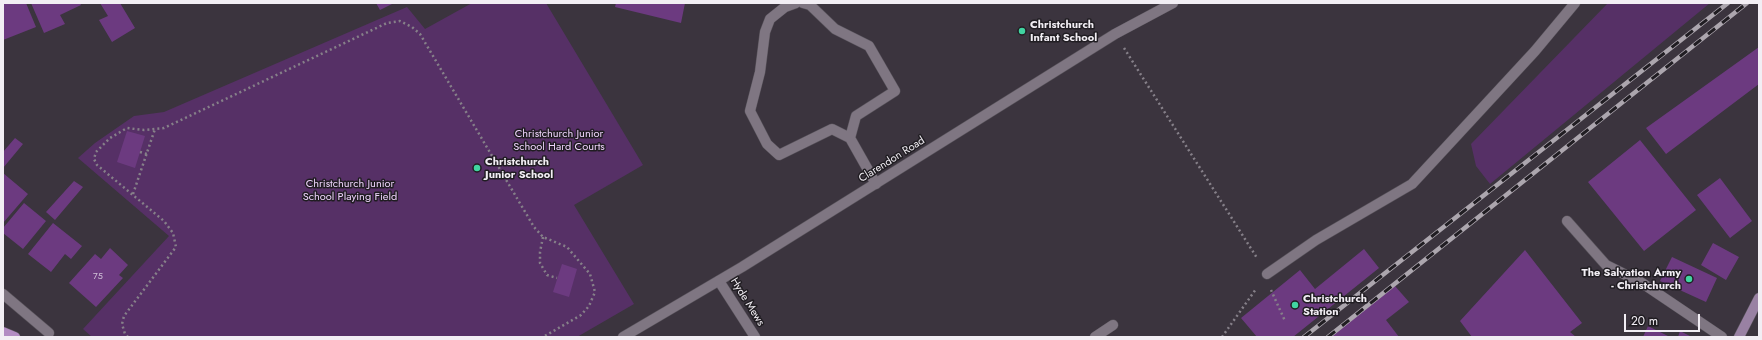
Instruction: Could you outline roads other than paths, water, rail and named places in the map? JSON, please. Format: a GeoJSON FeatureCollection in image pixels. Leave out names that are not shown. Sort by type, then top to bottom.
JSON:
{"type":"FeatureCollection","features":[{"type":"Feature","properties":{"kind":"main road"},"geometry":{"type":"LineString","coordinates":[[1739,337],[1759,298]]}},
{"type":"Feature","properties":{"kind":"main road"},"geometry":{"type":"LineString","coordinates":[[3,332],[15,337]]}},
{"type":"Feature","properties":{"kind":"street"},"geometry":{"type":"LineString","coordinates":[[796,3],[785,7],[770,19],[765,32],[760,72],[750,111],[767,144],[779,155],[832,129],[850,138],[876,184]]}},
{"type":"Feature","properties":{"kind":"street"},"geometry":{"type":"LineString","coordinates":[[803,3],[810,5],[835,29],[869,46],[895,91],[856,116],[850,138]]}},
{"type":"Feature","properties":{"kind":"street","name":"Clarendon Road"},"geometry":{"type":"LineString","coordinates":[[623,337],[876,184],[1115,34],[1173,3]]}},
{"type":"Feature","properties":{"kind":"street"},"geometry":{"type":"LineString","coordinates":[[1267,274],[1316,240],[1412,184],[1535,51],[1576,3]]}},
{"type":"Feature","properties":{"kind":"street"},"geometry":{"type":"LineString","coordinates":[[1567,221],[1606,265],[1642,283],[1722,337]]}},
{"type":"Feature","properties":{"kind":"street","name":"Hyde Mews"},"geometry":{"type":"LineString","coordinates":[[719,280],[755,337]]}},
{"type":"Feature","properties":{"kind":"street"},"geometry":{"type":"LineString","coordinates":[[3,294],[49,333]]}},
{"type":"Feature","properties":{"kind":"street"},"geometry":{"type":"LineString","coordinates":[[1095,337],[1113,325]]}},
{"type":"Feature","properties":{"kind":"railway"},"geometry":{"type":"LineString","coordinates":[[1304,337],[1728,3]]}},
{"type":"Feature","properties":{"kind":"railway"},"geometry":{"type":"LineString","coordinates":[[1328,337],[1747,3]]}},
{"type":"Feature","properties":{"kind":"place","name":"Christchurch Infant School"},"geometry":{"type":"Point","coordinates":[1022,31]}},
{"type":"Feature","properties":{"kind":"place","name":"Christchurch Junior School"},"geometry":{"type":"Point","coordinates":[477,168]}},
{"type":"Feature","properties":{"kind":"place","name":"The Salvation Army - Christchurch"},"geometry":{"type":"Point","coordinates":[1689,279]}},
{"type":"Feature","properties":{"kind":"place","name":"Christchurch Station"},"geometry":{"type":"Point","coordinates":[1295,305]}},
{"type":"Feature","properties":{"kind":"park label","name":"Christchurch Junior School Hard Courts"},"geometry":{"type":"Point","coordinates":[559,140]}},
{"type":"Feature","properties":{"kind":"park label","name":"Christchurch Junior School Playing Field"},"geometry":{"type":"Point","coordinates":[350,190]}}]}
